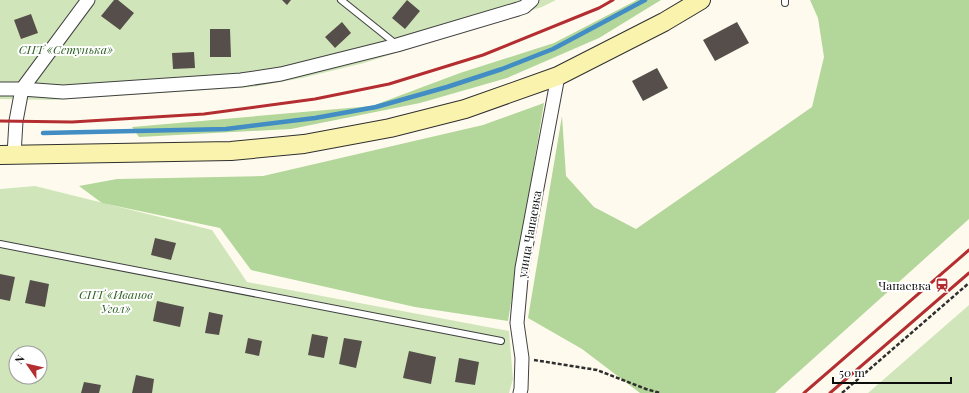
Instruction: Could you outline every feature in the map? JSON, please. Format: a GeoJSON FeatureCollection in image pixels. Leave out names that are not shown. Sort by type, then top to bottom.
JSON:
{"type":"FeatureCollection","features":[{"type":"Feature","properties":{"kind":"main road"},"geometry":{"type":"LineString","coordinates":[[7,155],[231,151],[304,144],[390,128],[465,109],[558,76],[651,29],[701,0]]}},
{"type":"Feature","properties":{"kind":"street"},"geometry":{"type":"LineString","coordinates":[[7,155],[16,121],[22,89],[88,0]]}},
{"type":"Feature","properties":{"kind":"street"},"geometry":{"type":"LineString","coordinates":[[0,88],[63,92],[241,80],[281,74],[397,45],[518,9],[524,7],[532,0]]}},
{"type":"Feature","properties":{"kind":"street","name":"улица Чапаевка"},"geometry":{"type":"LineString","coordinates":[[520,393],[522,358],[517,323],[522,268],[558,76]]}},
{"type":"Feature","properties":{"kind":"lane"},"geometry":{"type":"LineString","coordinates":[[341,0],[397,45]]}},
{"type":"Feature","properties":{"kind":"lane"},"geometry":{"type":"LineString","coordinates":[[0,244],[501,342]]}},
{"type":"Feature","properties":{"kind":"path"},"geometry":{"type":"LineString","coordinates":[[842,393],[969,283]]}},
{"type":"Feature","properties":{"kind":"path"},"geometry":{"type":"LineString","coordinates":[[522,358],[597,370],[660,393]]}},
{"type":"Feature","properties":{"kind":"green space","name":"СНТ «Сетунька»"},"geometry":{"type":"Polygon","coordinates":[[[0,0],[556,0],[542,7],[364,63],[302,78],[252,87],[52,100],[0,99],[0,0]]]}},
{"type":"Feature","properties":{"kind":"green space"},"geometry":{"type":"Polygon","coordinates":[[[637,0],[661,0],[599,38],[507,78],[420,103],[291,129],[139,137],[132,127],[372,106],[460,73],[554,43],[637,0]]]}},
{"type":"Feature","properties":{"kind":"green space"},"geometry":{"type":"Polygon","coordinates":[[[810,0],[969,0],[969,219],[775,393],[640,393],[582,349],[528,318],[562,116],[566,176],[594,207],[636,229],[812,107],[824,57],[818,18],[810,0]]]}},
{"type":"Feature","properties":{"kind":"green space"},"geometry":{"type":"Polygon","coordinates":[[[544,103],[508,321],[415,307],[251,270],[220,228],[102,203],[79,186],[117,179],[263,176],[483,125],[544,103]]]}},
{"type":"Feature","properties":{"kind":"green space","name":"СНТ «Иванов Угол»"},"geometry":{"type":"Polygon","coordinates":[[[35,186],[212,230],[247,282],[509,331],[513,379],[509,393],[0,393],[0,189],[35,186]]]}},
{"type":"Feature","properties":{"kind":"green space"},"geometry":{"type":"Polygon","coordinates":[[[969,305],[969,393],[868,393],[969,305]]]}},
{"type":"Feature","properties":{"kind":"building"},"geometry":{"type":"Polygon","coordinates":[[[114,0],[118,0],[134,13],[120,30],[101,16],[114,0]]]}},
{"type":"Feature","properties":{"kind":"building"},"geometry":{"type":"Polygon","coordinates":[[[282,0],[291,0],[287,5],[282,0]]]}},
{"type":"Feature","properties":{"kind":"building"},"geometry":{"type":"Polygon","coordinates":[[[407,0],[420,11],[405,29],[392,18],[407,0]]]}},
{"type":"Feature","properties":{"kind":"building"},"geometry":{"type":"Polygon","coordinates":[[[31,14],[38,33],[21,39],[14,20],[31,14]]]}},
{"type":"Feature","properties":{"kind":"building"},"geometry":{"type":"Polygon","coordinates":[[[342,22],[351,33],[335,48],[325,37],[342,22]]]}},
{"type":"Feature","properties":{"kind":"building"},"geometry":{"type":"Polygon","coordinates":[[[737,22],[749,43],[715,61],[703,40],[737,22]]]}},
{"type":"Feature","properties":{"kind":"building"},"geometry":{"type":"Polygon","coordinates":[[[210,29],[230,29],[231,57],[210,57],[210,29]]]}},
{"type":"Feature","properties":{"kind":"building"},"geometry":{"type":"Polygon","coordinates":[[[194,52],[195,68],[173,69],[172,53],[194,52]]]}},
{"type":"Feature","properties":{"kind":"building"},"geometry":{"type":"Polygon","coordinates":[[[657,68],[668,88],[643,101],[632,81],[657,68]]]}},
{"type":"Feature","properties":{"kind":"building"},"geometry":{"type":"Polygon","coordinates":[[[155,238],[176,243],[171,260],[151,255],[155,238]]]}},
{"type":"Feature","properties":{"kind":"building"},"geometry":{"type":"Polygon","coordinates":[[[0,274],[15,277],[10,301],[0,299],[0,274]]]}},
{"type":"Feature","properties":{"kind":"building"},"geometry":{"type":"Polygon","coordinates":[[[30,280],[49,284],[45,307],[25,303],[30,280]]]}},
{"type":"Feature","properties":{"kind":"building"},"geometry":{"type":"Polygon","coordinates":[[[157,301],[184,307],[180,327],[153,321],[157,301]]]}},
{"type":"Feature","properties":{"kind":"building"},"geometry":{"type":"Polygon","coordinates":[[[209,312],[223,315],[219,335],[205,333],[209,312]]]}},
{"type":"Feature","properties":{"kind":"building"},"geometry":{"type":"Polygon","coordinates":[[[312,334],[328,337],[324,358],[308,355],[312,334]]]}},
{"type":"Feature","properties":{"kind":"building"},"geometry":{"type":"Polygon","coordinates":[[[248,338],[262,341],[259,356],[245,353],[248,338]]]}},
{"type":"Feature","properties":{"kind":"building"},"geometry":{"type":"Polygon","coordinates":[[[344,338],[362,341],[356,368],[339,364],[344,338]]]}},
{"type":"Feature","properties":{"kind":"building"},"geometry":{"type":"Polygon","coordinates":[[[409,351],[436,357],[431,384],[403,378],[409,351]]]}},
{"type":"Feature","properties":{"kind":"building"},"geometry":{"type":"Polygon","coordinates":[[[459,358],[479,362],[475,385],[455,382],[459,358]]]}},
{"type":"Feature","properties":{"kind":"building"},"geometry":{"type":"Polygon","coordinates":[[[136,375],[154,379],[152,393],[132,393],[136,375]]]}},
{"type":"Feature","properties":{"kind":"building"},"geometry":{"type":"Polygon","coordinates":[[[84,382],[101,385],[99,393],[81,393],[84,382]]]}},
{"type":"Feature","properties":{"kind":"waterway"},"geometry":{"type":"LineString","coordinates":[[43,133],[226,129],[315,118],[376,107],[447,87],[502,69],[553,49],[645,0]]}},
{"type":"Feature","properties":{"kind":"railway"},"geometry":{"type":"LineString","coordinates":[[0,121],[72,122],[204,114],[315,99],[389,84],[483,55],[599,8],[613,0]]}},
{"type":"Feature","properties":{"kind":"railway"},"geometry":{"type":"LineString","coordinates":[[804,393],[969,250]]}},
{"type":"Feature","properties":{"kind":"railway"},"geometry":{"type":"LineString","coordinates":[[830,393],[969,273]]}},
{"type":"Feature","properties":{"kind":"place","name":"Чапаевка"},"geometry":{"type":"Point","coordinates":[942,285]}}]}
